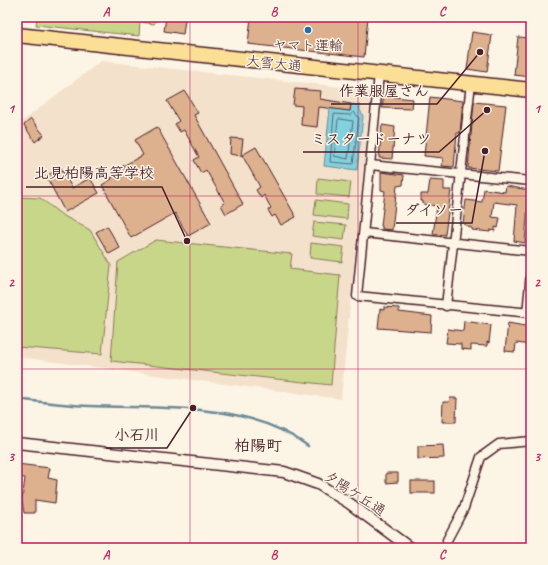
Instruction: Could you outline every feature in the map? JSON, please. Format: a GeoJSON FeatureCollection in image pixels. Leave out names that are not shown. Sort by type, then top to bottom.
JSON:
{"type":"FeatureCollection","features":[{"type":"Feature","properties":{"kind":"highway","name":"大雪大通"},"geometry":{"type":"LineString","coordinates":[[17,35],[531,90]]}},
{"type":"Feature","properties":{"kind":"street"},"geometry":{"type":"LineString","coordinates":[[379,74],[357,296],[529,313],[531,273]]}},
{"type":"Feature","properties":{"kind":"street"},"geometry":{"type":"LineString","coordinates":[[446,306],[471,83]]}},
{"type":"Feature","properties":{"kind":"street"},"geometry":{"type":"LineString","coordinates":[[370,165],[531,181]]}},
{"type":"Feature","properties":{"kind":"street"},"geometry":{"type":"LineString","coordinates":[[364,232],[531,251]]}},
{"type":"Feature","properties":{"kind":"street"},"geometry":{"type":"LineString","coordinates":[[446,540],[464,508],[481,457],[499,444],[531,441]]}},
{"type":"Feature","properties":{"kind":"street","name":"夕陽ケ丘通"},"geometry":{"type":"LineString","coordinates":[[17,442],[284,472],[318,484],[349,503],[410,548]]}},
{"type":"Feature","properties":{"kind":"shaded area"},"geometry":{"type":"Polygon","coordinates":[[[101,61],[371,90],[341,399],[17,357],[17,125],[101,61]]]}},
{"type":"Feature","properties":{"kind":"green space"},"geometry":{"type":"Polygon","coordinates":[[[37,17],[159,17],[154,24],[140,22],[139,36],[36,25],[37,17]]]}},
{"type":"Feature","properties":{"kind":"green space"},"geometry":{"type":"Polygon","coordinates":[[[318,178],[351,182],[349,197],[317,194],[318,178]]]}},
{"type":"Feature","properties":{"kind":"green space"},"geometry":{"type":"Polygon","coordinates":[[[17,197],[40,198],[62,215],[90,230],[111,265],[102,354],[17,347],[17,197]]]}},
{"type":"Feature","properties":{"kind":"green space"},"geometry":{"type":"Polygon","coordinates":[[[316,200],[348,204],[347,219],[314,215],[316,200]]]}},
{"type":"Feature","properties":{"kind":"green space"},"geometry":{"type":"Polygon","coordinates":[[[314,222],[346,225],[344,240],[312,236],[314,222]]]}},
{"type":"Feature","properties":{"kind":"green space"},"geometry":{"type":"Polygon","coordinates":[[[156,240],[292,254],[290,269],[340,275],[331,385],[111,361],[118,262],[156,240]]]}},
{"type":"Feature","properties":{"kind":"green space"},"geometry":{"type":"Polygon","coordinates":[[[311,243],[344,247],[342,262],[310,258],[311,243]]]}},
{"type":"Feature","properties":{"kind":"water"},"geometry":{"type":"Polygon","coordinates":[[[351,104],[360,105],[360,110],[363,116],[357,170],[324,166],[330,108],[350,111],[351,104]]]}},
{"type":"Feature","properties":{"kind":"building"},"geometry":{"type":"Polygon","coordinates":[[[166,17],[182,17],[182,19],[185,20],[183,34],[164,31],[166,17]]]}},
{"type":"Feature","properties":{"kind":"building","name":"ヤマト運輸"},"geometry":{"type":"Polygon","coordinates":[[[251,17],[368,17],[364,57],[248,44],[251,17]]]}},
{"type":"Feature","properties":{"kind":"building"},"geometry":{"type":"Polygon","coordinates":[[[472,32],[492,35],[487,72],[467,69],[472,32]]]}},
{"type":"Feature","properties":{"kind":"building"},"geometry":{"type":"Polygon","coordinates":[[[518,37],[531,38],[531,77],[514,75],[518,37]]]}},
{"type":"Feature","properties":{"kind":"building"},"geometry":{"type":"Polygon","coordinates":[[[295,89],[321,91],[320,99],[351,104],[350,111],[319,107],[317,127],[301,125],[302,106],[293,105],[295,89]]]}},
{"type":"Feature","properties":{"kind":"building"},"geometry":{"type":"Polygon","coordinates":[[[185,91],[198,113],[194,115],[243,204],[226,214],[221,205],[225,203],[206,170],[201,173],[194,160],[199,157],[184,130],[180,132],[175,124],[179,121],[167,101],[185,91]]]}},
{"type":"Feature","properties":{"kind":"building"},"geometry":{"type":"Polygon","coordinates":[[[384,96],[413,99],[412,109],[382,108],[384,96]]]}},
{"type":"Feature","properties":{"kind":"building"},"geometry":{"type":"Polygon","coordinates":[[[430,97],[463,101],[460,133],[457,133],[454,167],[442,166],[443,158],[424,156],[430,97]]]}},
{"type":"Feature","properties":{"kind":"building"},"geometry":{"type":"Polygon","coordinates":[[[474,102],[506,105],[498,171],[468,168],[474,102]]]}},
{"type":"Feature","properties":{"kind":"building"},"geometry":{"type":"Polygon","coordinates":[[[31,119],[44,135],[35,142],[24,125],[31,119]]]}},
{"type":"Feature","properties":{"kind":"building"},"geometry":{"type":"Polygon","coordinates":[[[382,125],[395,127],[392,159],[379,158],[382,125]]]}},
{"type":"Feature","properties":{"kind":"building"},"geometry":{"type":"Polygon","coordinates":[[[157,127],[211,223],[188,236],[175,213],[131,238],[102,185],[112,179],[111,178],[114,176],[112,172],[143,155],[135,140],[157,127]]]}},
{"type":"Feature","properties":{"kind":"building"},"geometry":{"type":"Polygon","coordinates":[[[231,138],[243,139],[241,156],[230,154],[231,138]]]}},
{"type":"Feature","properties":{"kind":"building"},"geometry":{"type":"Polygon","coordinates":[[[256,147],[296,217],[281,225],[275,215],[272,217],[268,210],[271,208],[264,195],[261,198],[256,190],[260,187],[242,155],[256,147]]]}},
{"type":"Feature","properties":{"kind":"building"},"geometry":{"type":"Polygon","coordinates":[[[61,168],[72,188],[90,178],[99,193],[65,212],[46,176],[61,168]]]}},
{"type":"Feature","properties":{"kind":"building"},"geometry":{"type":"Polygon","coordinates":[[[381,172],[404,175],[403,185],[397,186],[392,230],[382,229],[381,226],[385,191],[381,190],[381,172]]]}},
{"type":"Feature","properties":{"kind":"building"},"geometry":{"type":"Polygon","coordinates":[[[430,180],[444,181],[444,190],[451,190],[445,235],[433,234],[437,206],[423,204],[423,201],[421,201],[421,194],[428,194],[430,180]]]}},
{"type":"Feature","properties":{"kind":"building"},"geometry":{"type":"Polygon","coordinates":[[[506,186],[529,190],[525,243],[514,241],[517,205],[494,202],[492,217],[500,218],[498,228],[495,227],[495,231],[490,230],[490,232],[472,230],[472,228],[463,224],[466,200],[482,202],[484,189],[505,192],[506,186]]]}},
{"type":"Feature","properties":{"kind":"building"},"geometry":{"type":"Polygon","coordinates":[[[107,226],[120,248],[109,254],[96,232],[107,226]]]}},
{"type":"Feature","properties":{"kind":"building"},"geometry":{"type":"Polygon","coordinates":[[[384,307],[399,308],[399,312],[432,316],[431,332],[378,328],[380,309],[384,310],[384,307]]]}},
{"type":"Feature","properties":{"kind":"building"},"geometry":{"type":"Polygon","coordinates":[[[464,321],[491,325],[489,343],[487,342],[487,346],[471,345],[471,350],[461,349],[461,344],[446,343],[448,329],[463,331],[464,321]]]}},
{"type":"Feature","properties":{"kind":"building"},"geometry":{"type":"Polygon","coordinates":[[[508,323],[531,327],[531,345],[516,343],[515,352],[505,351],[508,323]]]}},
{"type":"Feature","properties":{"kind":"building"},"geometry":{"type":"Polygon","coordinates":[[[450,398],[457,398],[456,422],[442,422],[443,402],[449,402],[450,398]]]}},
{"type":"Feature","properties":{"kind":"building"},"geometry":{"type":"Polygon","coordinates":[[[443,445],[444,458],[418,459],[418,446],[443,445]]]}},
{"type":"Feature","properties":{"kind":"building"},"geometry":{"type":"Polygon","coordinates":[[[17,464],[50,468],[48,478],[57,480],[55,503],[35,500],[35,513],[24,513],[22,500],[25,478],[17,477],[17,464]]]}},
{"type":"Feature","properties":{"kind":"building"},"geometry":{"type":"Polygon","coordinates":[[[386,473],[398,473],[398,482],[386,483],[386,473]]]}},
{"type":"Feature","properties":{"kind":"building"},"geometry":{"type":"Polygon","coordinates":[[[411,481],[435,481],[435,493],[411,493],[411,481]]]}},
{"type":"Feature","properties":{"kind":"waterway"},"geometry":{"type":"LineString","coordinates":[[17,399],[81,406],[174,408],[231,414],[259,421],[284,431],[308,446]]}},
{"type":"Feature","properties":{"kind":"place","name":"ヤマト運輸"},"geometry":{"type":"Point","coordinates":[308,30]}},
{"type":"Feature","properties":{"kind":"place","name":"作業服屋さん"},"geometry":{"type":"Point","coordinates":[480,52]}},
{"type":"Feature","properties":{"kind":"place","name":"ミスタードーナツ"},"geometry":{"type":"Point","coordinates":[487,110]}},
{"type":"Feature","properties":{"kind":"place","name":"ダイソー"},"geometry":{"type":"Point","coordinates":[485,151]}},
{"type":"Feature","properties":{"kind":"place","name":"北見柏陽高等学校"},"geometry":{"type":"Point","coordinates":[187,241]}},
{"type":"Feature","properties":{"kind":"place","name":"小石川"},"geometry":{"type":"Point","coordinates":[193,408]}},
{"type":"Feature","properties":{"kind":"district","name":"柏陽町"},"geometry":{"type":"Point","coordinates":[258,445]}}]}
